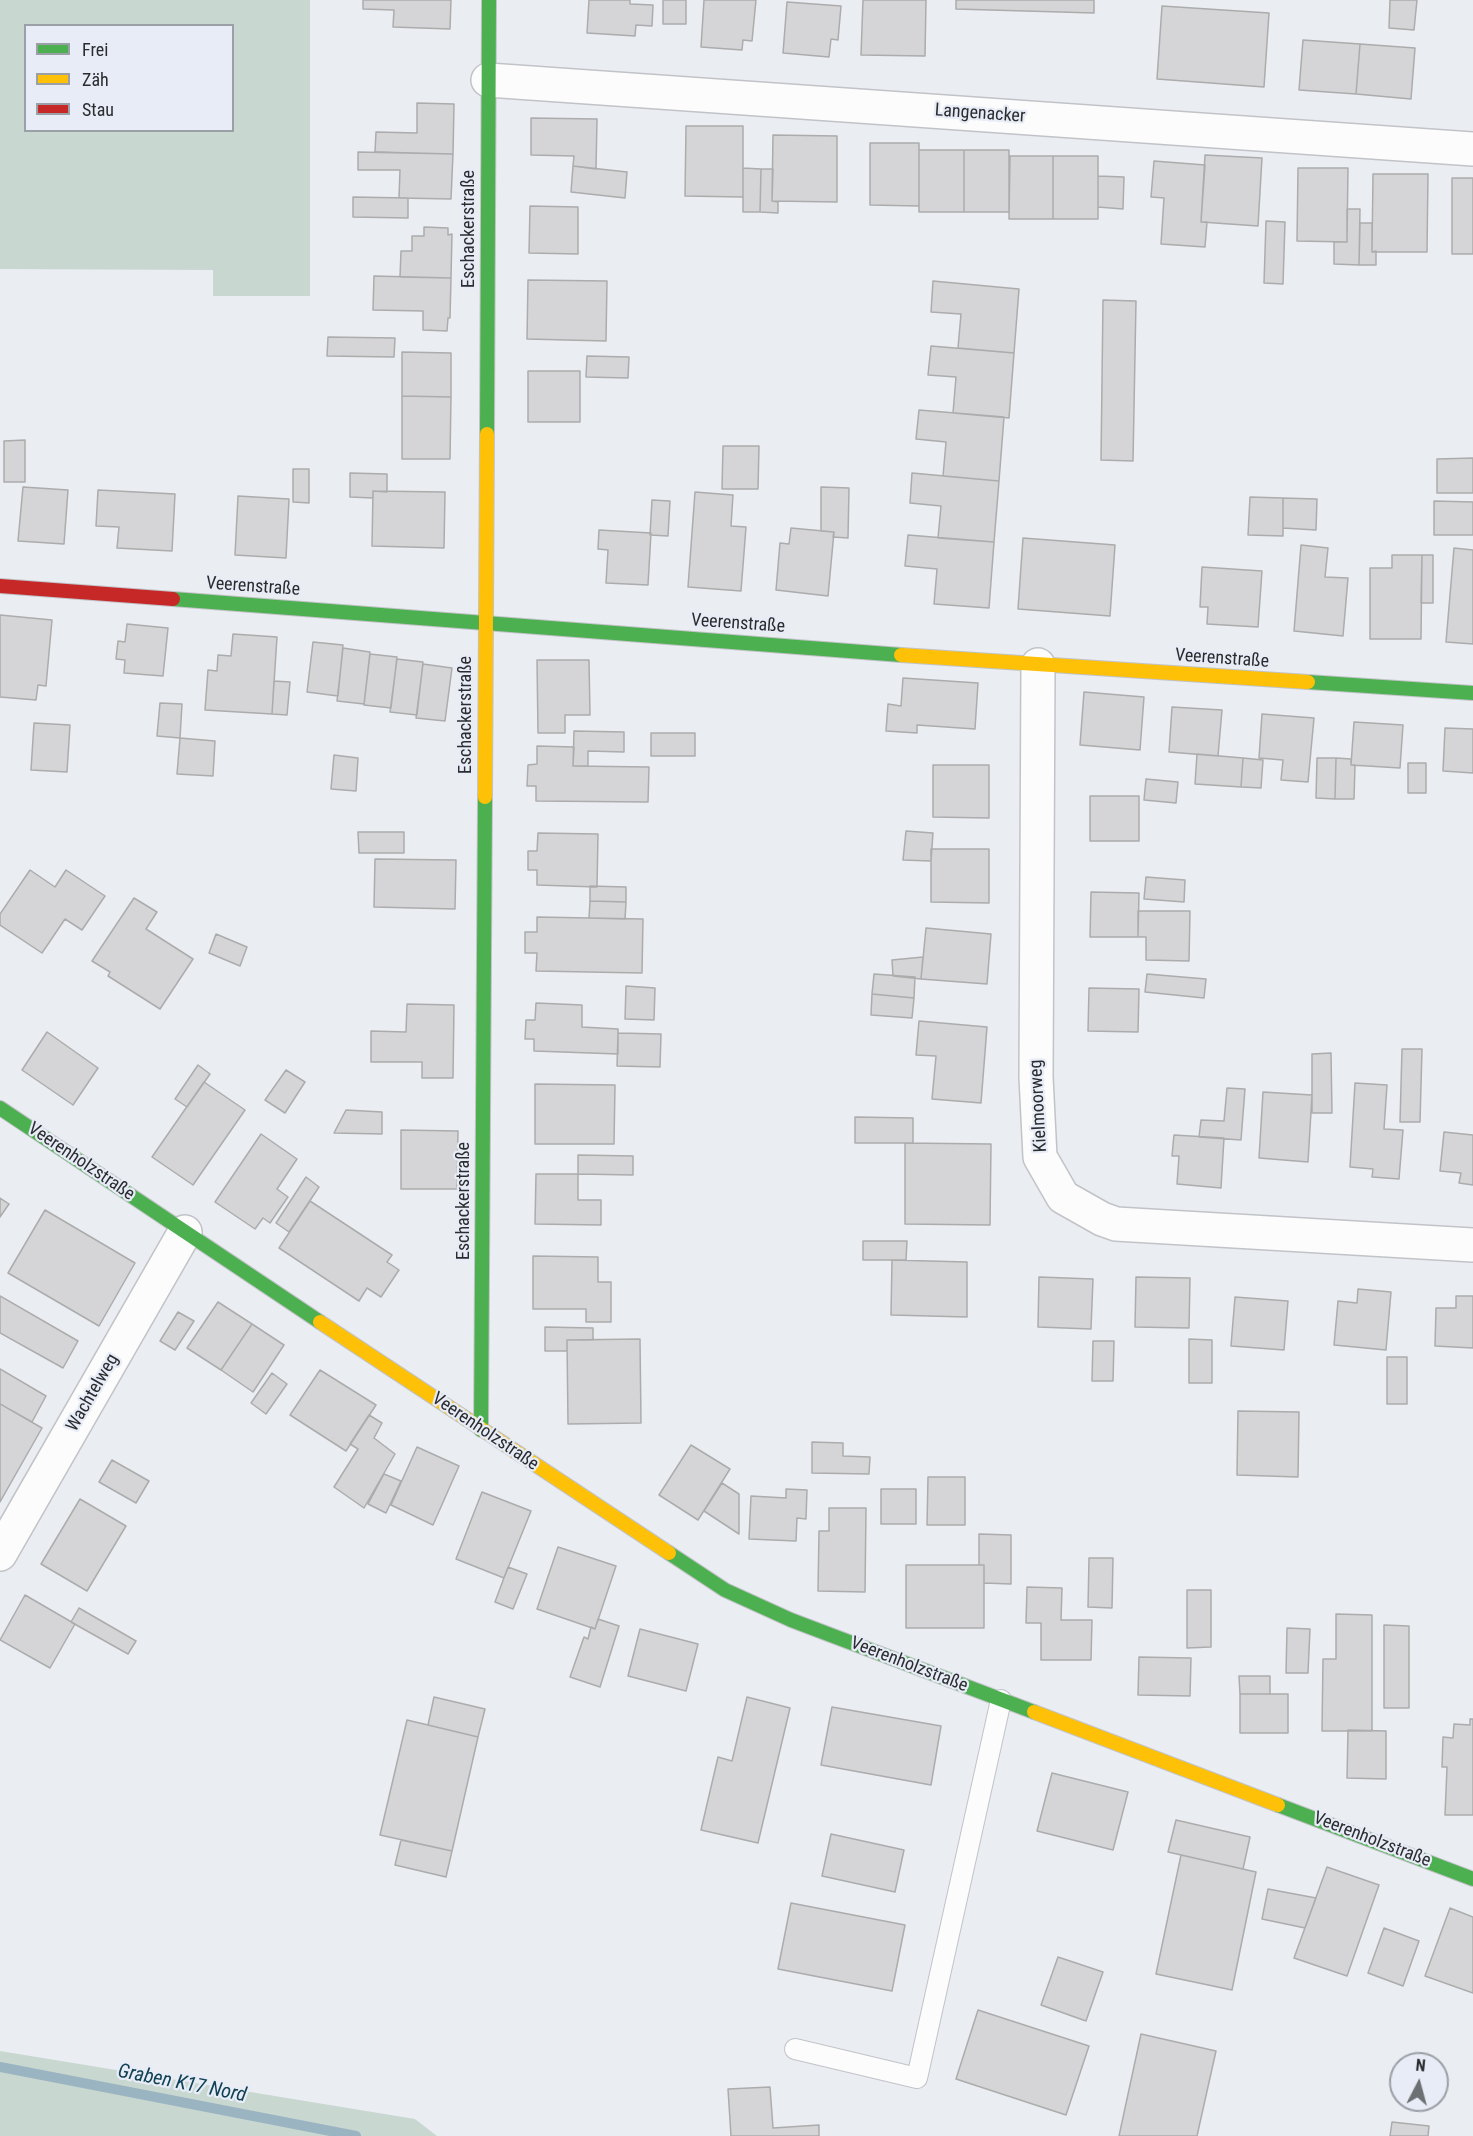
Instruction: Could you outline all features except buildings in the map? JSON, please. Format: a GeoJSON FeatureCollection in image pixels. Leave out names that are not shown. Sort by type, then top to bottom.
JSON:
{"type":"FeatureCollection","features":[{"type":"Feature","properties":{"kind":"street","name":"Eschackerstraße"},"geometry":{"type":"LineString","coordinates":[[482,1430],[484,622],[489,0]]}},
{"type":"Feature","properties":{"kind":"street","name":"Langenacker"},"geometry":{"type":"LineString","coordinates":[[488,80],[1473,149]]}},
{"type":"Feature","properties":{"kind":"street","name":"Veerenstraße"},"geometry":{"type":"LineString","coordinates":[[0,586],[1038,665],[1473,693]]}},
{"type":"Feature","properties":{"kind":"street","name":"Kielmoorweg"},"geometry":{"type":"LineString","coordinates":[[1038,665],[1036,1077],[1039,1146],[1040,1157],[1064,1197],[1102,1219],[1116,1224],[1473,1245]]}},
{"type":"Feature","properties":{"kind":"street","name":"Veerenholzstraße"},"geometry":{"type":"LineString","coordinates":[[0,1108],[725,1590],[791,1620],[1473,1879]]}},
{"type":"Feature","properties":{"kind":"street","name":"Wachtelweg"},"geometry":{"type":"LineString","coordinates":[[0,1554],[185,1232]]}},
{"type":"Feature","properties":{"kind":"lane"},"geometry":{"type":"LineString","coordinates":[[795,2049],[917,2078],[1001,1700]]}},
{"type":"Feature","properties":{"kind":"shaded area"},"geometry":{"type":"Polygon","coordinates":[[[0,0],[310,0],[310,296],[213,296],[213,270],[0,269],[0,0]]]}},
{"type":"Feature","properties":{"kind":"shaded area"},"geometry":{"type":"Polygon","coordinates":[[[0,2051],[415,2119],[437,2136],[0,2136],[0,2051]]]}},
{"type":"Feature","properties":{"kind":"waterway","name":"Graben K17 Nord"},"geometry":{"type":"LineString","coordinates":[[0,2067],[356,2136]]}},
{"type":"Feature","properties":{"kind":"traffic: fast"},"geometry":{"type":"LineString","coordinates":[[487,434],[489,0]]}},
{"type":"Feature","properties":{"kind":"traffic: fast"},"geometry":{"type":"LineString","coordinates":[[173,599],[901,655]]}},
{"type":"Feature","properties":{"kind":"traffic: fast"},"geometry":{"type":"LineString","coordinates":[[1308,682],[1473,693]]}},
{"type":"Feature","properties":{"kind":"traffic: fast"},"geometry":{"type":"LineString","coordinates":[[481,1430],[485,797]]}},
{"type":"Feature","properties":{"kind":"traffic: fast"},"geometry":{"type":"LineString","coordinates":[[0,1108],[320,1322]]}},
{"type":"Feature","properties":{"kind":"traffic: fast"},"geometry":{"type":"LineString","coordinates":[[669,1553],[725,1590],[791,1620],[1034,1712]]}},
{"type":"Feature","properties":{"kind":"traffic: fast"},"geometry":{"type":"LineString","coordinates":[[1278,1805],[1473,1879]]}},
{"type":"Feature","properties":{"kind":"traffic: slow"},"geometry":{"type":"LineString","coordinates":[[485,797],[487,434]]}},
{"type":"Feature","properties":{"kind":"traffic: slow"},"geometry":{"type":"LineString","coordinates":[[901,655],[1308,682]]}},
{"type":"Feature","properties":{"kind":"traffic: slow"},"geometry":{"type":"LineString","coordinates":[[320,1322],[669,1553]]}},
{"type":"Feature","properties":{"kind":"traffic: slow"},"geometry":{"type":"LineString","coordinates":[[1034,1712],[1278,1805]]}},
{"type":"Feature","properties":{"kind":"traffic: jam"},"geometry":{"type":"LineString","coordinates":[[0,586],[173,599]]}}]}
